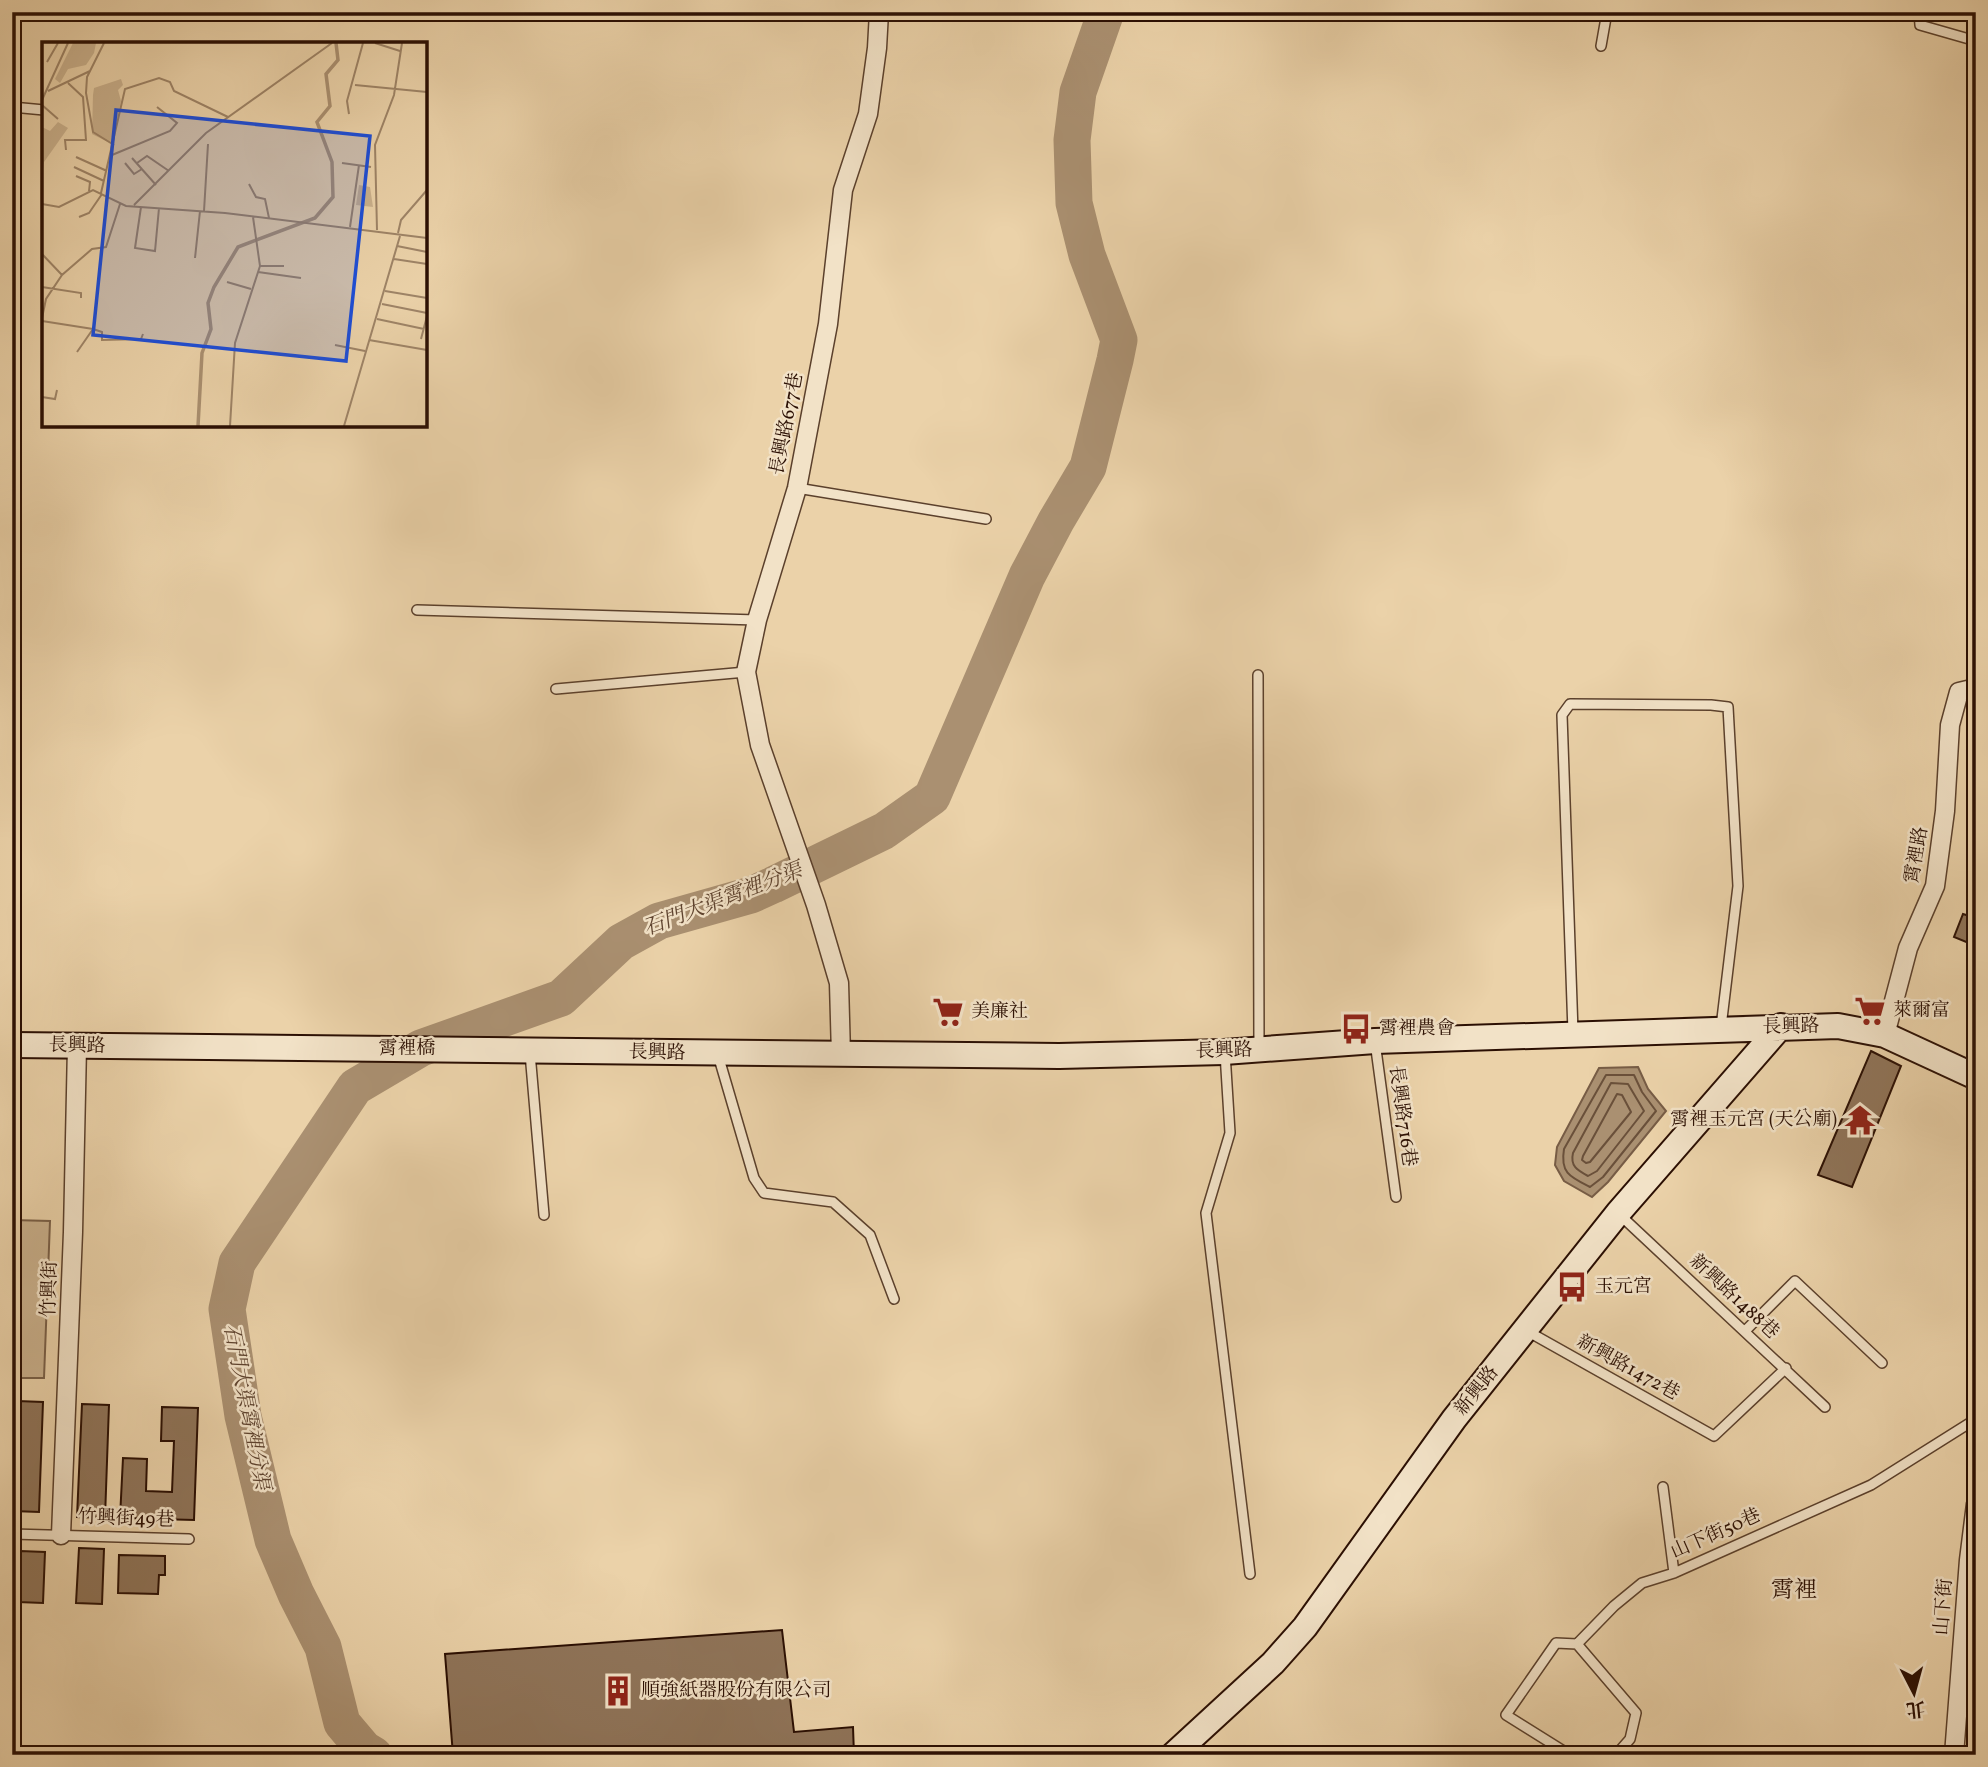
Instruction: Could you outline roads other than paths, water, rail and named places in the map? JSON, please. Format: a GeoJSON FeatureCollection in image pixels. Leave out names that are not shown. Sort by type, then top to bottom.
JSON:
{"type":"FeatureCollection","features":[{"type":"Feature","properties":{"kind":"main road","name":"新興路"},"geometry":{"type":"LineString","coordinates":[[1173,1755],[1273,1663],[1306,1628],[1454,1419],[1618,1213],[1781,1026]]}},
{"type":"Feature","properties":{"kind":"main road","name":"長興路"},"geometry":{"type":"LineString","coordinates":[[462,1049],[1059,1056],[1224,1052],[1374,1041],[1838,1026],[1885,1035],[1976,1076]]}},
{"type":"Feature","properties":{"kind":"main road","name":"長興路"},"geometry":{"type":"LineString","coordinates":[[12,1045],[351,1049]]}},
{"type":"Feature","properties":{"kind":"main road","name":"霄裡橋"},"geometry":{"type":"LineString","coordinates":[[351,1049],[462,1049]]}},
{"type":"Feature","properties":{"kind":"street","name":"長興路677巷"},"geometry":{"type":"LineString","coordinates":[[841,1055],[839,983],[816,905],[760,746],[746,671],[757,620],[796,488],[828,324],[843,190],[868,114],[879,12]]}},
{"type":"Feature","properties":{"kind":"street","name":"霄裡路"},"geometry":{"type":"LineString","coordinates":[[1885,1035],[1908,948],[1935,886],[1945,811],[1950,725],[1959,692],[1976,688]]}},
{"type":"Feature","properties":{"kind":"street","name":"竹興街"},"geometry":{"type":"LineString","coordinates":[[61,1535],[77,1046]]}},
{"type":"Feature","properties":{"kind":"street","name":"山下街"},"geometry":{"type":"LineString","coordinates":[[1954,1755],[1976,1504]]}},
{"type":"Feature","properties":{"kind":"lane"},"geometry":{"type":"LineString","coordinates":[[1601,46],[1607,12]]}},
{"type":"Feature","properties":{"kind":"lane"},"geometry":{"type":"LineString","coordinates":[[1919,12],[1920,25],[1976,41]]}},
{"type":"Feature","properties":{"kind":"lane"},"geometry":{"type":"LineString","coordinates":[[12,107],[42,110]]}},
{"type":"Feature","properties":{"kind":"lane"},"geometry":{"type":"LineString","coordinates":[[796,488],[986,519]]}},
{"type":"Feature","properties":{"kind":"lane"},"geometry":{"type":"LineString","coordinates":[[417,610],[757,620]]}},
{"type":"Feature","properties":{"kind":"lane"},"geometry":{"type":"LineString","coordinates":[[556,690],[746,671]]}},
{"type":"Feature","properties":{"kind":"lane"},"geometry":{"type":"LineString","coordinates":[[1258,675],[1259,1050]]}},
{"type":"Feature","properties":{"kind":"lane"},"geometry":{"type":"LineString","coordinates":[[1573,1035],[1562,715],[1570,705],[1728,707],[1738,886],[1721,1029]]}},
{"type":"Feature","properties":{"kind":"lane","name":"長興路716巷"},"geometry":{"type":"LineString","coordinates":[[1374,1041],[1395,1197]]}},
{"type":"Feature","properties":{"kind":"lane"},"geometry":{"type":"LineString","coordinates":[[530,1051],[544,1215]]}},
{"type":"Feature","properties":{"kind":"lane"},"geometry":{"type":"LineString","coordinates":[[1224,1052],[1230,1133],[1206,1213],[1250,1574]]}},
{"type":"Feature","properties":{"kind":"lane"},"geometry":{"type":"LineString","coordinates":[[717,1054],[754,1178],[764,1193],[833,1202],[870,1235],[894,1299]]}},
{"type":"Feature","properties":{"kind":"lane","name":"新興路1488巷"},"geometry":{"type":"LineString","coordinates":[[1618,1213],[1825,1407]]}},
{"type":"Feature","properties":{"kind":"lane"},"geometry":{"type":"LineString","coordinates":[[1745,1331],[1795,1281],[1882,1363]]}},
{"type":"Feature","properties":{"kind":"lane","name":"新興路1472巷"},"geometry":{"type":"LineString","coordinates":[[1526,1330],[1714,1436],[1786,1368]]}},
{"type":"Feature","properties":{"kind":"lane","name":"山下街50巷"},"geometry":{"type":"LineString","coordinates":[[1570,1755],[1506,1714],[1556,1643],[1577,1644],[1614,1606],[1642,1583],[1674,1573],[1871,1485],[1976,1419]]}},
{"type":"Feature","properties":{"kind":"lane"},"geometry":{"type":"LineString","coordinates":[[1663,1487],[1674,1573]]}},
{"type":"Feature","properties":{"kind":"lane","name":"竹興街49巷"},"geometry":{"type":"LineString","coordinates":[[12,1534],[190,1539]]}},
{"type":"Feature","properties":{"kind":"lane"},"geometry":{"type":"LineString","coordinates":[[1577,1644],[1636,1713],[1630,1739],[1616,1755]]}},
{"type":"Feature","properties":{"kind":"water"},"geometry":{"type":"Polygon","coordinates":[[[1638,1067],[1648,1089],[1666,1111],[1608,1182],[1592,1197],[1564,1181],[1555,1165],[1557,1147],[1599,1068],[1638,1067]]]}},
{"type":"Feature","properties":{"kind":"waterway","name":"石門大渠霄裡分渠"},"geometry":{"type":"LineString","coordinates":[[374,1755],[364,1749],[342,1723],[323,1647],[273,1540],[243,1416],[227,1309],[237,1263],[355,1087],[421,1048],[561,998],[621,942],[659,921],[751,895],[884,831],[932,797],[1027,576],[1088,467],[1115,360],[1119,340],[1087,255],[1074,203],[1072,140],[1078,92],[1106,12]]}},
{"type":"Feature","properties":{"kind":"place","name":"萊爾富"},"geometry":{"type":"Point","coordinates":[1870,1011]}},
{"type":"Feature","properties":{"kind":"place","name":"美廉社"},"geometry":{"type":"Point","coordinates":[948,1012]}},
{"type":"Feature","properties":{"kind":"place","name":"霄裡農會"},"geometry":{"type":"Point","coordinates":[1356,1029]}},
{"type":"Feature","properties":{"kind":"place","name":"霄裡玉元宮 (天公廟)"},"geometry":{"type":"Point","coordinates":[1860,1120]}},
{"type":"Feature","properties":{"kind":"place","name":"玉元宮"},"geometry":{"type":"Point","coordinates":[1572,1287]}},
{"type":"Feature","properties":{"kind":"place","name":"順強紙器股份有限公司"},"geometry":{"type":"Point","coordinates":[618,1691]}},
{"type":"Feature","properties":{"kind":"district","name":"霄裡"},"geometry":{"type":"Point","coordinates":[1794,1591]}}]}
